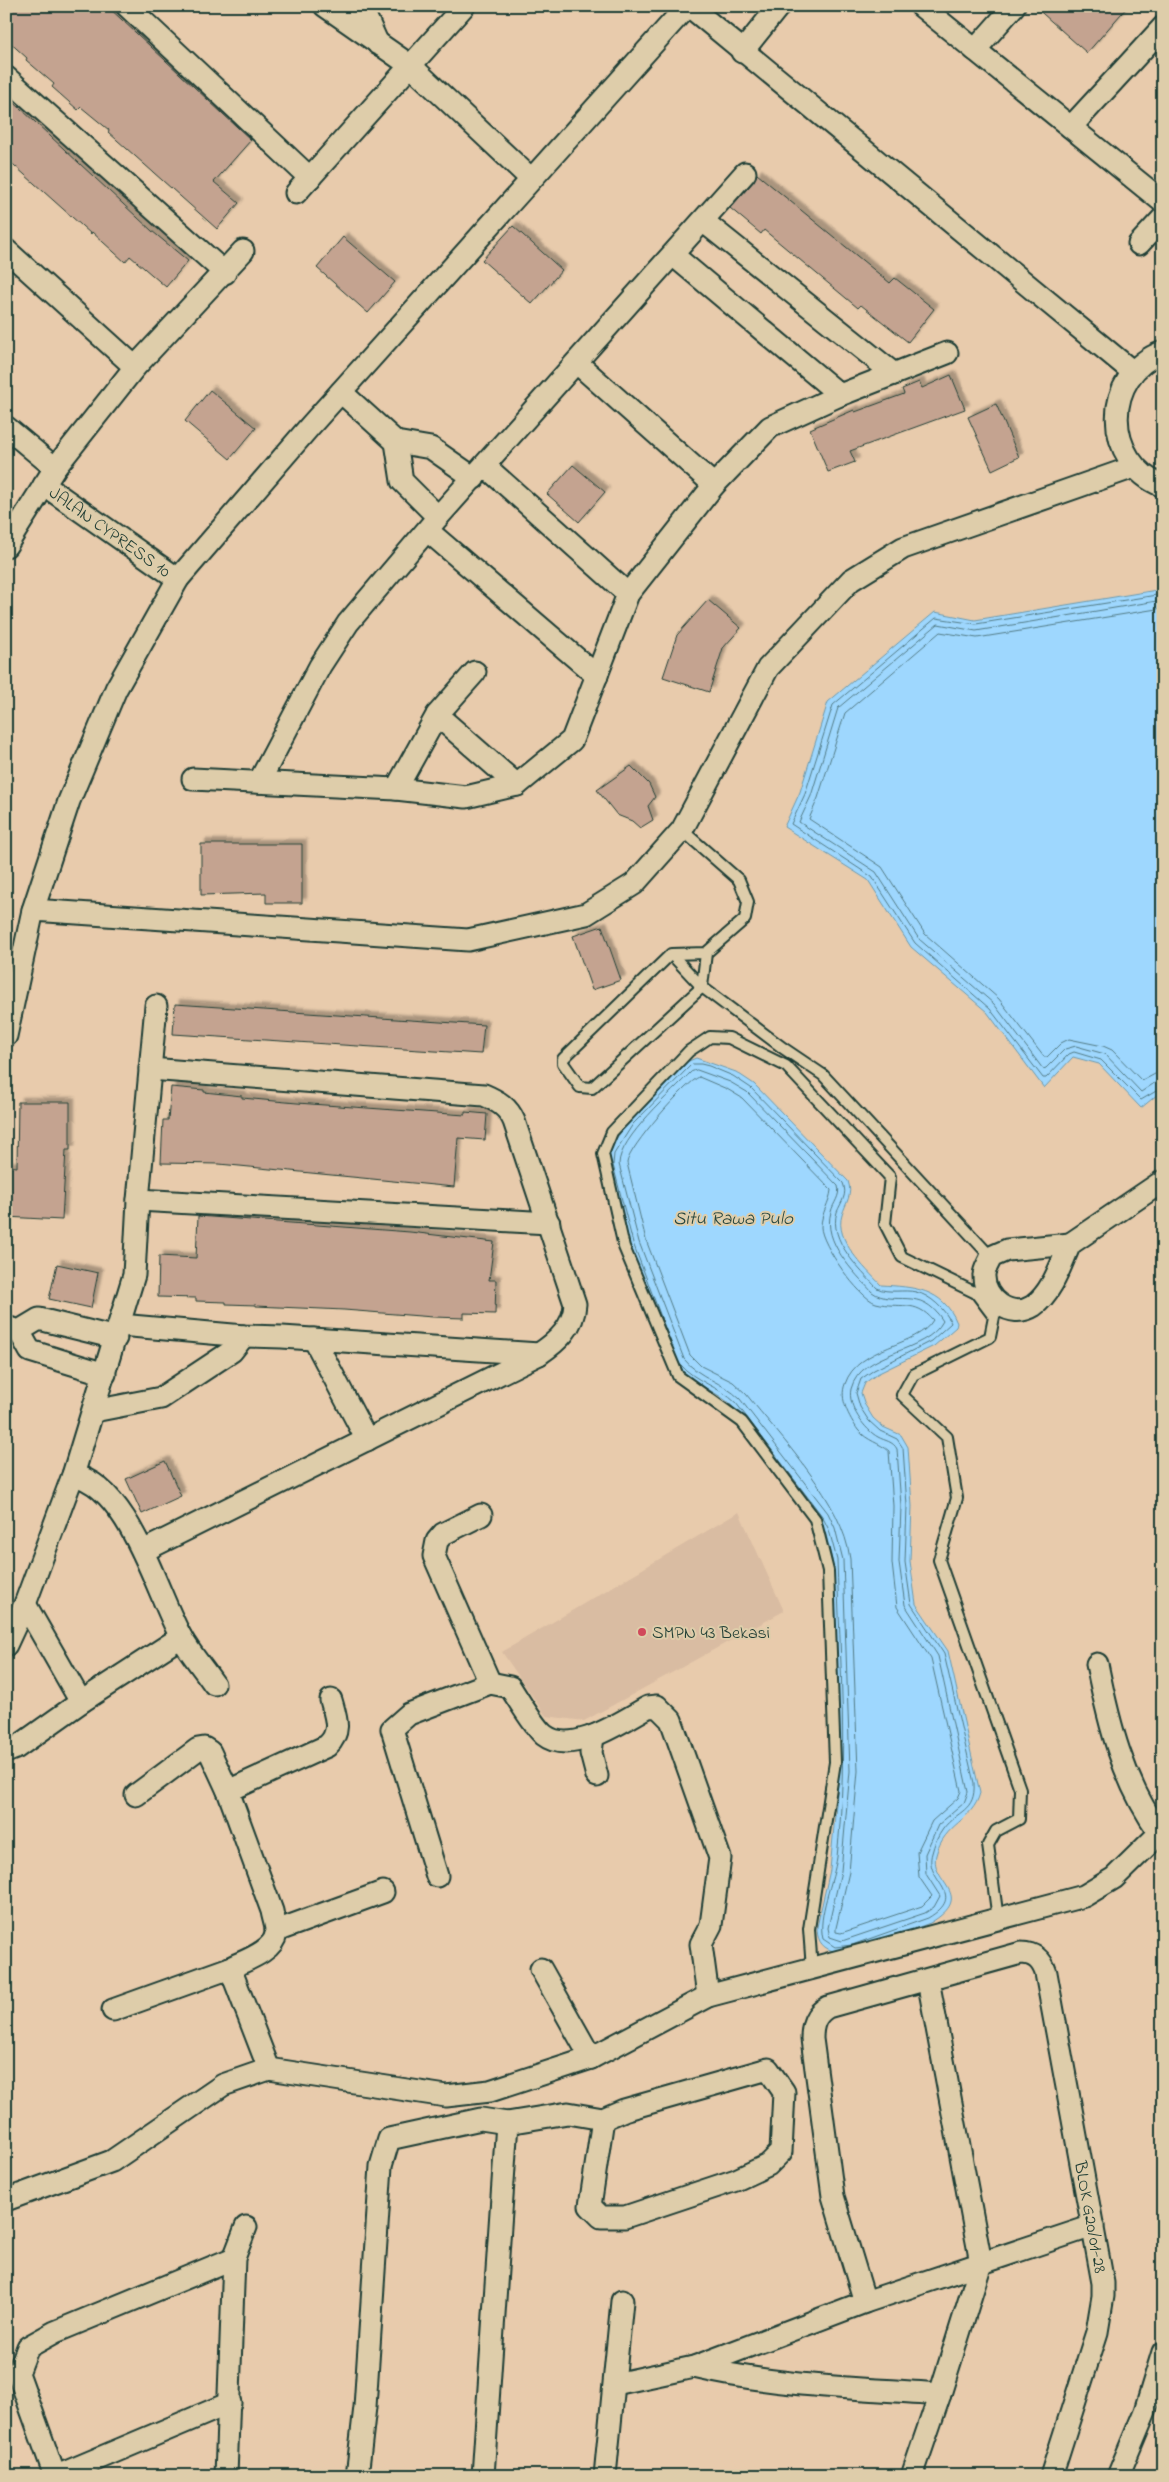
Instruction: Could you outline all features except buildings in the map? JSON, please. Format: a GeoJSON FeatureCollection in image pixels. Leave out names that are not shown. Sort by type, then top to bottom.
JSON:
{"type":"FeatureCollection","features":[{"type":"Feature","properties":{"kind":"street"},"geometry":{"type":"LineString","coordinates":[[127,6],[303,185],[464,6]]}},
{"type":"Feature","properties":{"kind":"street"},"geometry":{"type":"LineString","coordinates":[[325,6],[411,66],[531,179]]}},
{"type":"Feature","properties":{"kind":"street"},"geometry":{"type":"LineString","coordinates":[[361,6],[378,44]]}},
{"type":"Feature","properties":{"kind":"street"},"geometry":{"type":"LineString","coordinates":[[6,1036],[13,995],[33,910],[69,801],[116,689],[178,579],[341,392],[688,6],[1133,372]]}},
{"type":"Feature","properties":{"kind":"street"},"geometry":{"type":"LineString","coordinates":[[742,52],[779,6]]}},
{"type":"Feature","properties":{"kind":"street"},"geometry":{"type":"LineString","coordinates":[[921,6],[1163,202]]}},
{"type":"Feature","properties":{"kind":"street"},"geometry":{"type":"LineString","coordinates":[[975,50],[1014,6]]}},
{"type":"Feature","properties":{"kind":"street"},"geometry":{"type":"LineString","coordinates":[[1071,127],[1163,27]]}},
{"type":"Feature","properties":{"kind":"street"},"geometry":{"type":"LineString","coordinates":[[6,77],[225,272]]}},
{"type":"Feature","properties":{"kind":"street"},"geometry":{"type":"LineString","coordinates":[[259,782],[333,643],[348,623],[433,524],[745,173]]}},
{"type":"Feature","properties":{"kind":"street"},"geometry":{"type":"LineString","coordinates":[[1139,244],[1163,218]]}},
{"type":"Feature","properties":{"kind":"street"},"geometry":{"type":"LineString","coordinates":[[703,221],[894,374]]}},
{"type":"Feature","properties":{"kind":"street"},"geometry":{"type":"LineString","coordinates":[[6,250],[135,367]]}},
{"type":"Feature","properties":{"kind":"street"},"geometry":{"type":"LineString","coordinates":[[9,534],[49,476],[135,367],[243,251]]}},
{"type":"Feature","properties":{"kind":"street"},"geometry":{"type":"LineString","coordinates":[[673,255],[840,395]]}},
{"type":"Feature","properties":{"kind":"street"},"geometry":{"type":"LineString","coordinates":[[1163,352],[1154,355],[1133,372],[1122,390],[1117,410],[1119,437],[1123,450],[1134,467],[1152,482],[1163,486]]}},
{"type":"Feature","properties":{"kind":"street"},"geometry":{"type":"LineString","coordinates":[[193,779],[396,788],[466,797],[517,785],[572,740],[628,594],[714,485],[770,428],[840,395],[947,353]]}},
{"type":"Feature","properties":{"kind":"street"},"geometry":{"type":"LineString","coordinates":[[577,363],[714,485]]}},
{"type":"Feature","properties":{"kind":"street"},"geometry":{"type":"LineString","coordinates":[[341,392],[396,442],[431,448],[479,472],[628,594]]}},
{"type":"Feature","properties":{"kind":"street","name":"JALAN CYPRESS 10"},"geometry":{"type":"LineString","coordinates":[[6,427],[49,476],[178,579]]}},
{"type":"Feature","properties":{"kind":"street"},"geometry":{"type":"LineString","coordinates":[[396,442],[402,481],[433,524],[597,676]]}},
{"type":"Feature","properties":{"kind":"street"},"geometry":{"type":"LineString","coordinates":[[33,910],[468,940],[586,914],[634,884],[682,830],[768,668],[852,580],[903,548],[1134,467]]}},
{"type":"Feature","properties":{"kind":"street"},"geometry":{"type":"LineString","coordinates":[[396,788],[437,716],[475,672]]}},
{"type":"Feature","properties":{"kind":"street"},"geometry":{"type":"LineString","coordinates":[[437,716],[517,785]]}},
{"type":"Feature","properties":{"kind":"street"},"geometry":{"type":"LineString","coordinates":[[6,1645],[24,1604],[73,1475],[134,1275],[138,1200],[156,1006]]}},
{"type":"Feature","properties":{"kind":"street"},"geometry":{"type":"LineString","coordinates":[[143,1551],[539,1354],[555,1343],[571,1324],[575,1304],[512,1115],[502,1104],[484,1095],[150,1069]]}},
{"type":"Feature","properties":{"kind":"street"},"geometry":{"type":"LineString","coordinates":[[1070,1244],[1043,1297],[1031,1307],[1015,1310],[998,1306],[988,1292],[984,1276],[992,1257],[1007,1250],[1070,1244],[1163,1181]]}},
{"type":"Feature","properties":{"kind":"street"},"geometry":{"type":"LineString","coordinates":[[138,1200],[549,1223]]}},
{"type":"Feature","properties":{"kind":"street"},"geometry":{"type":"LineString","coordinates":[[105,1374],[30,1351],[13,1329],[39,1319],[118,1332],[314,1339],[539,1354]]}},
{"type":"Feature","properties":{"kind":"street"},"geometry":{"type":"LineString","coordinates":[[94,1411],[161,1398],[232,1351],[244,1336]]}},
{"type":"Feature","properties":{"kind":"street"},"geometry":{"type":"LineString","coordinates":[[314,1339],[367,1440]]}},
{"type":"Feature","properties":{"kind":"street"},"geometry":{"type":"LineString","coordinates":[[73,1475],[93,1482],[107,1495],[143,1551],[181,1637],[214,1684]]}},
{"type":"Feature","properties":{"kind":"street"},"geometry":{"type":"LineString","coordinates":[[481,1514],[443,1534],[437,1541],[434,1556],[490,1683]]}},
{"type":"Feature","properties":{"kind":"street"},"geometry":{"type":"LineString","coordinates":[[24,1604],[81,1702]]}},
{"type":"Feature","properties":{"kind":"street"},"geometry":{"type":"LineString","coordinates":[[6,1752],[16,1748],[81,1702],[181,1637]]}},
{"type":"Feature","properties":{"kind":"street"},"geometry":{"type":"LineString","coordinates":[[6,2200],[112,2161],[223,2085],[270,2069],[446,2096],[490,2091],[591,2058],[708,1996],[1084,1896],[1114,1878],[1161,1832],[1144,1811],[1125,1772],[1107,1714],[1097,1664]]}},
{"type":"Feature","properties":{"kind":"street"},"geometry":{"type":"LineString","coordinates":[[437,1876],[392,1729],[409,1714],[490,1683],[510,1687],[544,1735],[565,1743],[593,1736],[648,1707],[657,1706],[671,1720],[720,1858],[711,1925],[701,1944],[708,1996]]}},
{"type":"Feature","properties":{"kind":"street"},"geometry":{"type":"LineString","coordinates":[[228,1791],[327,1746],[333,1740],[338,1726],[331,1700]]}},
{"type":"Feature","properties":{"kind":"street"},"geometry":{"type":"LineString","coordinates":[[593,1736],[592,1753],[597,1776]]}},
{"type":"Feature","properties":{"kind":"street"},"geometry":{"type":"LineString","coordinates":[[113,2010],[230,1968],[268,1947],[275,1938],[276,1931],[272,1911],[228,1791],[210,1752],[204,1748],[198,1749],[136,1795]]}},
{"type":"Feature","properties":{"kind":"street"},"geometry":{"type":"LineString","coordinates":[[276,1931],[383,1892]]}},
{"type":"Feature","properties":{"kind":"street","name":"BLOK G20/01-28"},"geometry":{"type":"LineString","coordinates":[[928,1980],[1021,1952],[1036,1957],[1044,1964],[1103,2282],[1099,2324],[1052,2476]]}},
{"type":"Feature","properties":{"kind":"street"},"geometry":{"type":"LineString","coordinates":[[230,1968],[270,2069]]}},
{"type":"Feature","properties":{"kind":"street"},"geometry":{"type":"LineString","coordinates":[[541,1970],[591,2058]]}},
{"type":"Feature","properties":{"kind":"street"},"geometry":{"type":"LineString","coordinates":[[865,2302],[833,2196],[812,2029],[817,2016],[828,2007],[928,1980],[981,2263],[912,2476]]}},
{"type":"Feature","properties":{"kind":"street"},"geometry":{"type":"LineString","coordinates":[[358,2476],[365,2407],[380,2166],[389,2139],[481,2119],[507,2123],[568,2113],[602,2119],[624,2110],[768,2069],[784,2092],[780,2152],[768,2165],[736,2180],[625,2217],[600,2217],[590,2206],[602,2119]]}},
{"type":"Feature","properties":{"kind":"street"},"geometry":{"type":"LineString","coordinates":[[483,2476],[507,2123]]}},
{"type":"Feature","properties":{"kind":"street"},"geometry":{"type":"LineString","coordinates":[[615,2384],[694,2367],[865,2302],[1093,2226]]}},
{"type":"Feature","properties":{"kind":"street"},"geometry":{"type":"LineString","coordinates":[[226,2476],[234,2258],[246,2227]]}},
{"type":"Feature","properties":{"kind":"street"},"geometry":{"type":"LineString","coordinates":[[230,2403],[56,2476],[18,2373],[28,2347],[55,2332],[234,2258]]}},
{"type":"Feature","properties":{"kind":"street"},"geometry":{"type":"LineString","coordinates":[[605,2476],[622,2301]]}},
{"type":"Feature","properties":{"kind":"street"},"geometry":{"type":"LineString","coordinates":[[1118,2476],[1145,2411],[1163,2352]]}},
{"type":"Feature","properties":{"kind":"street"},"geometry":{"type":"LineString","coordinates":[[694,2367],[721,2373],[811,2385],[940,2394]]}},
{"type":"Feature","properties":{"kind":"lane"},"geometry":{"type":"LineString","coordinates":[[682,830],[739,880],[748,902],[745,919],[706,953],[671,954],[563,1060],[580,1088],[592,1088],[702,987],[706,953]]}},
{"type":"Feature","properties":{"kind":"lane"},"geometry":{"type":"LineString","coordinates":[[671,954],[702,987],[822,1075],[992,1257]]}},
{"type":"Feature","properties":{"kind":"lane"},"geometry":{"type":"LineString","coordinates":[[812,1969],[810,1929],[835,1762],[828,1570],[820,1534],[815,1518],[742,1422],[678,1376],[624,1247],[603,1154],[612,1132],[689,1051],[710,1037],[729,1038],[786,1066],[890,1178],[885,1224],[902,1257],[976,1293],[994,1317],[990,1337],[913,1375],[902,1395],[947,1437],[957,1498],[939,1560],[1020,1789],[1019,1819],[996,1831],[988,1845],[998,1919]]}},
{"type":"Feature","properties":{"kind":"shaded area","name":"SMPN 43 Bekasi"},"geometry":{"type":"Polygon","coordinates":[[[739,1512],[784,1611],[584,1721],[546,1716],[502,1652],[739,1512]]]}},
{"type":"Feature","properties":{"kind":"water"},"geometry":{"type":"Polygon","coordinates":[[[1163,589],[1163,1090],[1141,1108],[1099,1064],[1073,1057],[1044,1088],[987,1012],[911,947],[868,880],[784,827],[800,792],[828,702],[935,612],[975,620],[1163,589]]]}},
{"type":"Feature","properties":{"kind":"water","name":"Situ Rawa Pulo"},"geometry":{"type":"Polygon","coordinates":[[[696,1058],[736,1072],[754,1084],[848,1181],[850,1190],[842,1215],[842,1234],[853,1253],[881,1285],[915,1289],[935,1296],[951,1311],[957,1323],[956,1327],[934,1346],[877,1374],[865,1383],[861,1393],[865,1405],[873,1418],[883,1427],[901,1435],[908,1447],[912,1506],[910,1561],[916,1604],[948,1651],[980,1793],[971,1810],[945,1836],[936,1855],[936,1865],[951,1896],[950,1904],[944,1913],[930,1923],[866,1946],[841,1952],[833,1951],[822,1945],[817,1931],[830,1870],[839,1771],[832,1560],[825,1531],[818,1519],[732,1406],[720,1396],[681,1373],[628,1245],[608,1159],[614,1142],[629,1120],[684,1063],[696,1058]]]}},
{"type":"Feature","properties":{"kind":"place","name":"SMPN 43 Bekasi"},"geometry":{"type":"Point","coordinates":[642,1632]}}]}
